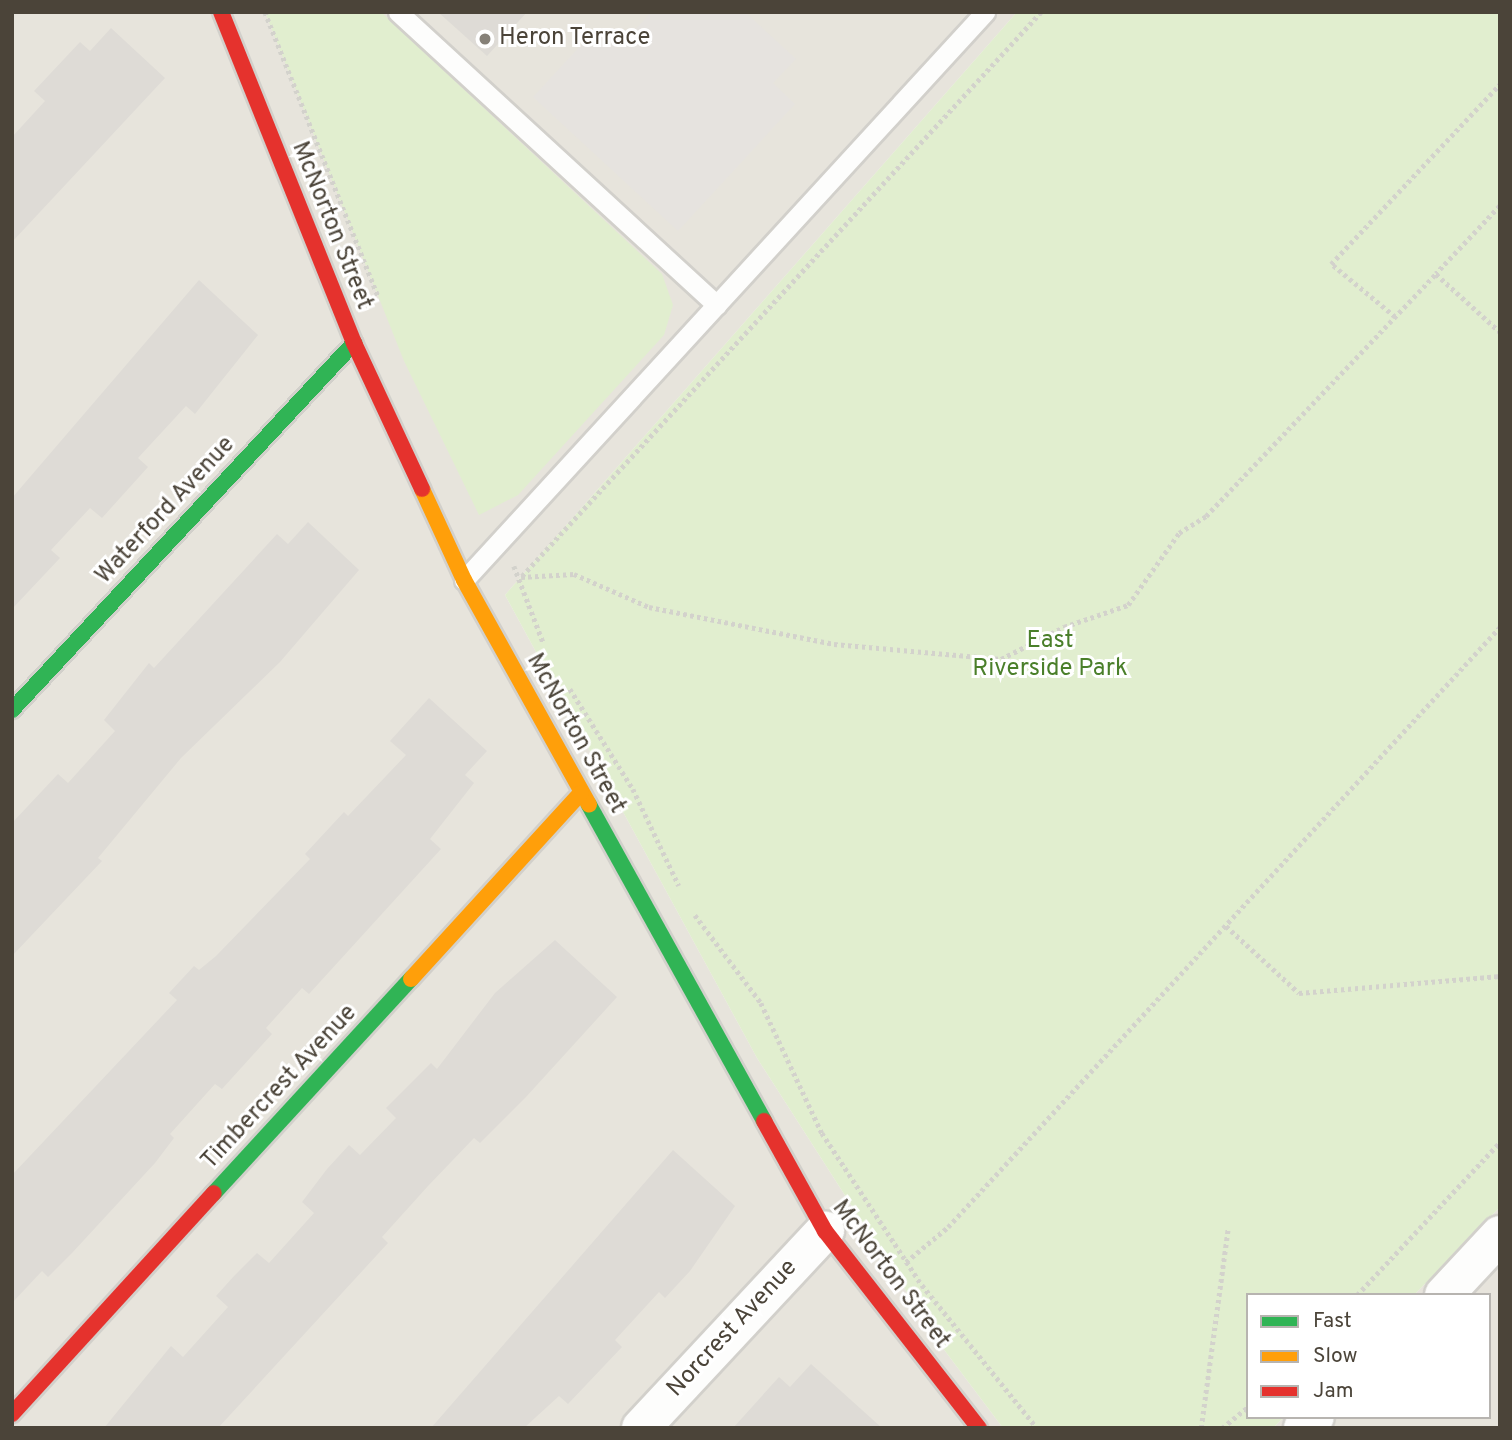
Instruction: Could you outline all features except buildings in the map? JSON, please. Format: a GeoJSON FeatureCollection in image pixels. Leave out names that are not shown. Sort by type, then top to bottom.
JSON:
{"type":"FeatureCollection","features":[{"type":"Feature","properties":{"kind":"street","name":"McNorton Street"},"geometry":{"type":"LineString","coordinates":[[221,12],[354,343],[464,580],[825,1231],[870,1292],[979,1428]]}},
{"type":"Feature","properties":{"kind":"street","name":"Waterford Avenue"},"geometry":{"type":"LineString","coordinates":[[12,710],[354,343]]}},
{"type":"Feature","properties":{"kind":"street","name":"Timbercrest Avenue"},"geometry":{"type":"LineString","coordinates":[[12,1414],[581,793]]}},
{"type":"Feature","properties":{"kind":"street","name":"Norcrest Avenue"},"geometry":{"type":"LineString","coordinates":[[641,1428],[825,1231]]}},
{"type":"Feature","properties":{"kind":"street"},"geometry":{"type":"LineString","coordinates":[[1446,1293],[1500,1235]]}},
{"type":"Feature","properties":{"kind":"lane"},"geometry":{"type":"LineString","coordinates":[[398,12],[718,305]]}},
{"type":"Feature","properties":{"kind":"lane"},"geometry":{"type":"LineString","coordinates":[[464,580],[985,12]]}},
{"type":"Feature","properties":{"kind":"path"},"geometry":{"type":"LineString","coordinates":[[265,12],[384,309]]}},
{"type":"Feature","properties":{"kind":"path"},"geometry":{"type":"LineString","coordinates":[[521,577],[1041,12]]}},
{"type":"Feature","properties":{"kind":"path"},"geometry":{"type":"LineString","coordinates":[[1395,317],[1331,264],[1500,84]]}},
{"type":"Feature","properties":{"kind":"path"},"geometry":{"type":"LineString","coordinates":[[521,577],[574,573],[649,607],[822,642],[1001,659],[1064,627],[1128,605],[1179,533],[1206,516],[1500,206]]}},
{"type":"Feature","properties":{"kind":"path"},"geometry":{"type":"LineString","coordinates":[[1436,274],[1500,332]]}},
{"type":"Feature","properties":{"kind":"path"},"geometry":{"type":"LineString","coordinates":[[498,543],[521,577],[547,653]]}},
{"type":"Feature","properties":{"kind":"path"},"geometry":{"type":"LineString","coordinates":[[870,1292],[948,1227],[1500,627]]}},
{"type":"Feature","properties":{"kind":"path"},"geometry":{"type":"LineString","coordinates":[[561,676],[634,789],[685,897]]}},
{"type":"Feature","properties":{"kind":"path"},"geometry":{"type":"LineString","coordinates":[[690,909],[761,1003],[822,1133],[907,1261],[1037,1428]]}},
{"type":"Feature","properties":{"kind":"path"},"geometry":{"type":"LineString","coordinates":[[1226,926],[1299,993],[1500,976]]}},
{"type":"Feature","properties":{"kind":"path"},"geometry":{"type":"LineString","coordinates":[[1359,1293],[1500,1142]]}},
{"type":"Feature","properties":{"kind":"path"},"geometry":{"type":"LineString","coordinates":[[1201,1428],[1228,1229]]}},
{"type":"Feature","properties":{"kind":"path"},"geometry":{"type":"LineString","coordinates":[[1223,1428],[1246,1409]]}},
{"type":"Feature","properties":{"kind":"shaded area"},"geometry":{"type":"Polygon","coordinates":[[[12,12],[1017,12],[505,595],[757,1058],[942,1347],[1003,1428],[12,1428],[12,12]]]}},
{"type":"Feature","properties":{"kind":"shaded area"},"geometry":{"type":"Polygon","coordinates":[[[651,12],[745,12],[796,59],[773,83],[795,104],[678,231],[533,97],[596,29],[618,49],[651,12]]]}},
{"type":"Feature","properties":{"kind":"shaded area"},"geometry":{"type":"Polygon","coordinates":[[[1500,1207],[1500,1428],[1273,1428],[1282,1419],[1491,1419],[1491,1293],[1416,1293],[1500,1207]]]}},
{"type":"Feature","properties":{"kind":"green space"},"geometry":{"type":"Polygon","coordinates":[[[265,12],[381,12],[662,274],[673,305],[664,335],[518,495],[479,515],[404,361],[265,12]]]}},
{"type":"Feature","properties":{"kind":"green space","name":"East Riverside Park"},"geometry":{"type":"Polygon","coordinates":[[[1017,12],[1500,12],[1500,1207],[1416,1293],[1246,1293],[1246,1419],[1282,1419],[1273,1428],[1003,1428],[942,1347],[757,1058],[505,595],[1017,12]]]}},
{"type":"Feature","properties":{"kind":"traffic: fast"},"geometry":{"type":"LineString","coordinates":[[12,710],[354,343]]}},
{"type":"Feature","properties":{"kind":"traffic: fast"},"geometry":{"type":"LineString","coordinates":[[589,805],[764,1121]]}},
{"type":"Feature","properties":{"kind":"traffic: fast"},"geometry":{"type":"LineString","coordinates":[[214,1193],[411,979]]}},
{"type":"Feature","properties":{"kind":"traffic: slow"},"geometry":{"type":"LineString","coordinates":[[422,489],[464,580],[589,805]]}},
{"type":"Feature","properties":{"kind":"traffic: slow"},"geometry":{"type":"LineString","coordinates":[[411,979],[581,793]]}},
{"type":"Feature","properties":{"kind":"traffic: jam"},"geometry":{"type":"LineString","coordinates":[[221,12],[354,343],[422,489]]}},
{"type":"Feature","properties":{"kind":"traffic: jam"},"geometry":{"type":"LineString","coordinates":[[764,1121],[825,1231],[979,1428]]}},
{"type":"Feature","properties":{"kind":"traffic: jam"},"geometry":{"type":"LineString","coordinates":[[12,1414],[214,1193]]}},
{"type":"Feature","properties":{"kind":"place","name":"Heron Terrace"},"geometry":{"type":"Point","coordinates":[485,39]}}]}
